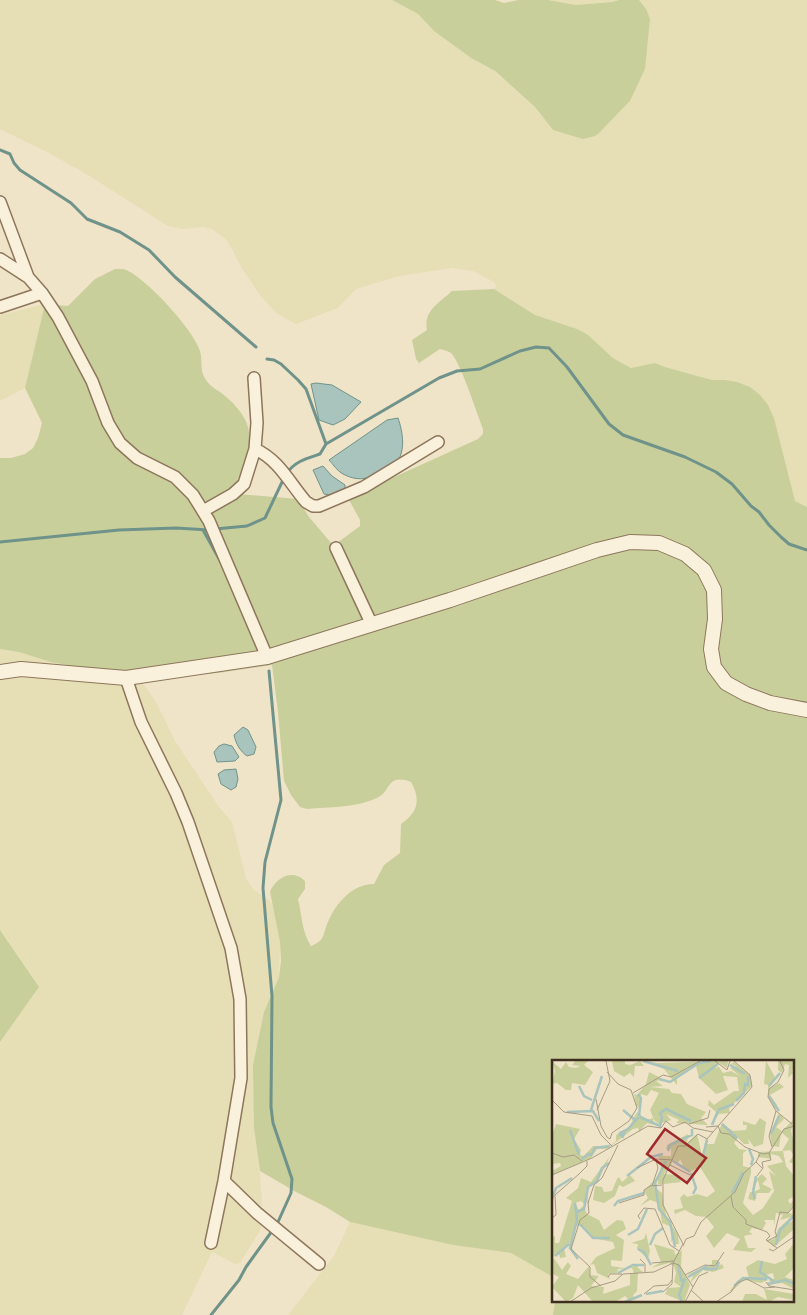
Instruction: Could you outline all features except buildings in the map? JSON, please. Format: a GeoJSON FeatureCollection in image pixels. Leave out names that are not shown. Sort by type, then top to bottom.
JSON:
{"type":"FeatureCollection","features":[{"type":"Feature","properties":{"kind":"street"},"geometry":{"type":"LineString","coordinates":[[0,202],[28,278]]}},
{"type":"Feature","properties":{"kind":"street"},"geometry":{"type":"LineString","coordinates":[[0,259],[28,278],[42,293],[58,316],[92,381],[108,423],[120,443],[138,458],[175,477],[193,495],[216,537],[267,657]]}},
{"type":"Feature","properties":{"kind":"street"},"geometry":{"type":"LineString","coordinates":[[0,307],[42,293]]}},
{"type":"Feature","properties":{"kind":"street"},"geometry":{"type":"LineString","coordinates":[[206,516],[244,484],[255,448],[257,423],[254,378]]}},
{"type":"Feature","properties":{"kind":"street"},"geometry":{"type":"LineString","coordinates":[[255,448],[267,454],[306,502],[313,506],[319,506],[364,487],[438,442]]}},
{"type":"Feature","properties":{"kind":"street"},"geometry":{"type":"LineString","coordinates":[[0,672],[22,669],[126,678],[267,657],[372,625],[597,550],[630,542],[659,543],[685,554],[704,570],[714,590],[715,619],[711,649],[712,658],[714,667],[726,683],[746,694],[770,703],[807,710]]}},
{"type":"Feature","properties":{"kind":"street"},"geometry":{"type":"LineString","coordinates":[[336,548],[372,625]]}},
{"type":"Feature","properties":{"kind":"street"},"geometry":{"type":"LineString","coordinates":[[126,678],[140,722],[176,793],[188,822],[231,948],[240,999],[241,1078],[224,1181],[211,1242]]}},
{"type":"Feature","properties":{"kind":"street"},"geometry":{"type":"LineString","coordinates":[[224,1181],[257,1213],[319,1264]]}},
{"type":"Feature","properties":{"kind":"shaded area"},"geometry":{"type":"Polygon","coordinates":[[[0,0],[392,0],[418,14],[434,31],[471,58],[494,71],[535,107],[553,130],[599,133],[630,101],[645,69],[646,9],[639,0],[807,0],[807,507],[795,502],[774,418],[767,405],[725,380],[712,380],[655,363],[631,368],[613,358],[588,335],[535,315],[494,289],[496,286],[494,282],[473,271],[452,268],[399,276],[356,289],[338,308],[296,324],[276,313],[260,295],[243,270],[227,240],[212,229],[203,227],[182,229],[168,226],[88,175],[0,129],[0,0]]]}},
{"type":"Feature","properties":{"kind":"shaded area"},"geometry":{"type":"Polygon","coordinates":[[[548,0],[619,0],[576,5],[548,0]]]}},
{"type":"Feature","properties":{"kind":"shaded area"},"geometry":{"type":"Polygon","coordinates":[[[45,304],[25,388],[0,401],[0,315],[45,304]]]}},
{"type":"Feature","properties":{"kind":"shaded area"},"geometry":{"type":"Polygon","coordinates":[[[0,649],[19,652],[51,662],[139,679],[155,700],[175,741],[219,807],[232,822],[246,878],[253,889],[271,902],[275,913],[280,942],[279,977],[264,1012],[254,1109],[254,1128],[262,1199],[261,1229],[240,1263],[235,1264],[212,1252],[182,1315],[0,1315],[0,1042],[39,987],[0,930],[0,649]]]}},
{"type":"Feature","properties":{"kind":"shaded area"},"geometry":{"type":"Polygon","coordinates":[[[350,1222],[453,1245],[511,1253],[552,1276],[552,1302],[555,1302],[553,1315],[288,1315],[334,1256],[350,1222]]]}},
{"type":"Feature","properties":{"kind":"green space"},"geometry":{"type":"Polygon","coordinates":[[[392,0],[495,0],[504,3],[518,0],[548,0],[576,5],[619,0],[639,0],[646,9],[650,19],[645,69],[630,101],[599,133],[583,139],[553,130],[535,107],[495,71],[471,58],[434,31],[418,14],[392,0]]]}},
{"type":"Feature","properties":{"kind":"green space"},"geometry":{"type":"Polygon","coordinates":[[[115,269],[123,269],[132,273],[167,304],[189,330],[196,342],[200,351],[203,373],[206,380],[233,403],[241,412],[248,427],[249,450],[235,485],[238,494],[298,499],[309,517],[332,544],[337,543],[360,526],[360,520],[348,498],[478,439],[483,434],[483,429],[464,377],[451,353],[440,349],[419,363],[416,359],[412,340],[427,330],[426,323],[430,312],[452,291],[494,289],[535,315],[577,329],[588,335],[613,358],[631,368],[655,363],[712,380],[737,382],[750,387],[768,405],[774,418],[795,501],[807,507],[807,1315],[553,1315],[555,1302],[794,1302],[794,1060],[552,1060],[552,1276],[511,1253],[453,1245],[350,1222],[260,1171],[254,1128],[253,1065],[264,1012],[279,977],[281,961],[280,942],[270,892],[272,887],[280,879],[290,875],[300,877],[305,881],[305,889],[298,899],[304,929],[311,946],[319,942],[323,937],[331,915],[340,902],[359,887],[374,884],[384,865],[400,853],[401,824],[414,810],[417,800],[416,794],[411,782],[397,780],[390,784],[382,795],[369,801],[333,807],[307,809],[300,807],[284,781],[272,665],[218,673],[139,679],[51,662],[19,652],[0,649],[0,458],[11,458],[25,454],[33,448],[38,438],[42,423],[25,388],[45,304],[68,306],[95,279],[115,269]]]}},
{"type":"Feature","properties":{"kind":"green space"},"geometry":{"type":"Polygon","coordinates":[[[0,930],[39,987],[0,1042],[0,930]]]}},
{"type":"Feature","properties":{"kind":"water"},"geometry":{"type":"Polygon","coordinates":[[[311,384],[332,385],[361,402],[345,419],[333,425],[319,420],[311,384]]]}},
{"type":"Feature","properties":{"kind":"water"},"geometry":{"type":"Polygon","coordinates":[[[398,418],[403,443],[402,450],[397,461],[390,468],[370,477],[357,479],[341,473],[329,460],[387,420],[398,418]]]}},
{"type":"Feature","properties":{"kind":"water"},"geometry":{"type":"Polygon","coordinates":[[[323,466],[332,476],[345,485],[345,490],[330,495],[324,494],[313,470],[323,466]]]}},
{"type":"Feature","properties":{"kind":"water"},"geometry":{"type":"Polygon","coordinates":[[[243,727],[248,730],[256,747],[254,754],[247,756],[242,752],[234,735],[243,727]]]}},
{"type":"Feature","properties":{"kind":"water"},"geometry":{"type":"Polygon","coordinates":[[[224,744],[232,746],[239,757],[235,761],[217,762],[214,752],[219,746],[224,744]]]}},
{"type":"Feature","properties":{"kind":"water"},"geometry":{"type":"Polygon","coordinates":[[[236,769],[238,779],[236,787],[231,790],[221,784],[218,774],[224,770],[236,769]]]}},
{"type":"Feature","properties":{"kind":"waterway"},"geometry":{"type":"LineString","coordinates":[[0,150],[10,154],[20,170],[71,203],[87,219],[120,232],[149,250],[175,277],[256,347]]}},
{"type":"Feature","properties":{"kind":"waterway"},"geometry":{"type":"LineString","coordinates":[[326,444],[439,378],[457,371],[480,369],[520,351],[536,347],[549,348],[567,367],[609,424],[623,435],[685,457],[716,472],[732,484],[789,544],[807,550]]}},
{"type":"Feature","properties":{"kind":"waterway"},"geometry":{"type":"LineString","coordinates":[[267,359],[281,364],[306,389],[326,444],[320,454],[298,463],[287,473]]}},
{"type":"Feature","properties":{"kind":"waterway"},"geometry":{"type":"LineString","coordinates":[[215,529],[247,526],[265,518],[284,478]]}},
{"type":"Feature","properties":{"kind":"waterway"},"geometry":{"type":"LineString","coordinates":[[0,542],[119,530],[176,528],[209,530]]}},
{"type":"Feature","properties":{"kind":"waterway"},"geometry":{"type":"LineString","coordinates":[[203,530],[222,564]]}},
{"type":"Feature","properties":{"kind":"waterway"},"geometry":{"type":"LineString","coordinates":[[269,671],[281,800],[265,862],[263,888],[272,996],[271,1107],[273,1123],[292,1179],[291,1193],[278,1222]]}},
{"type":"Feature","properties":{"kind":"waterway"},"geometry":{"type":"LineString","coordinates":[[211,1315],[239,1280],[272,1231]]}}]}
